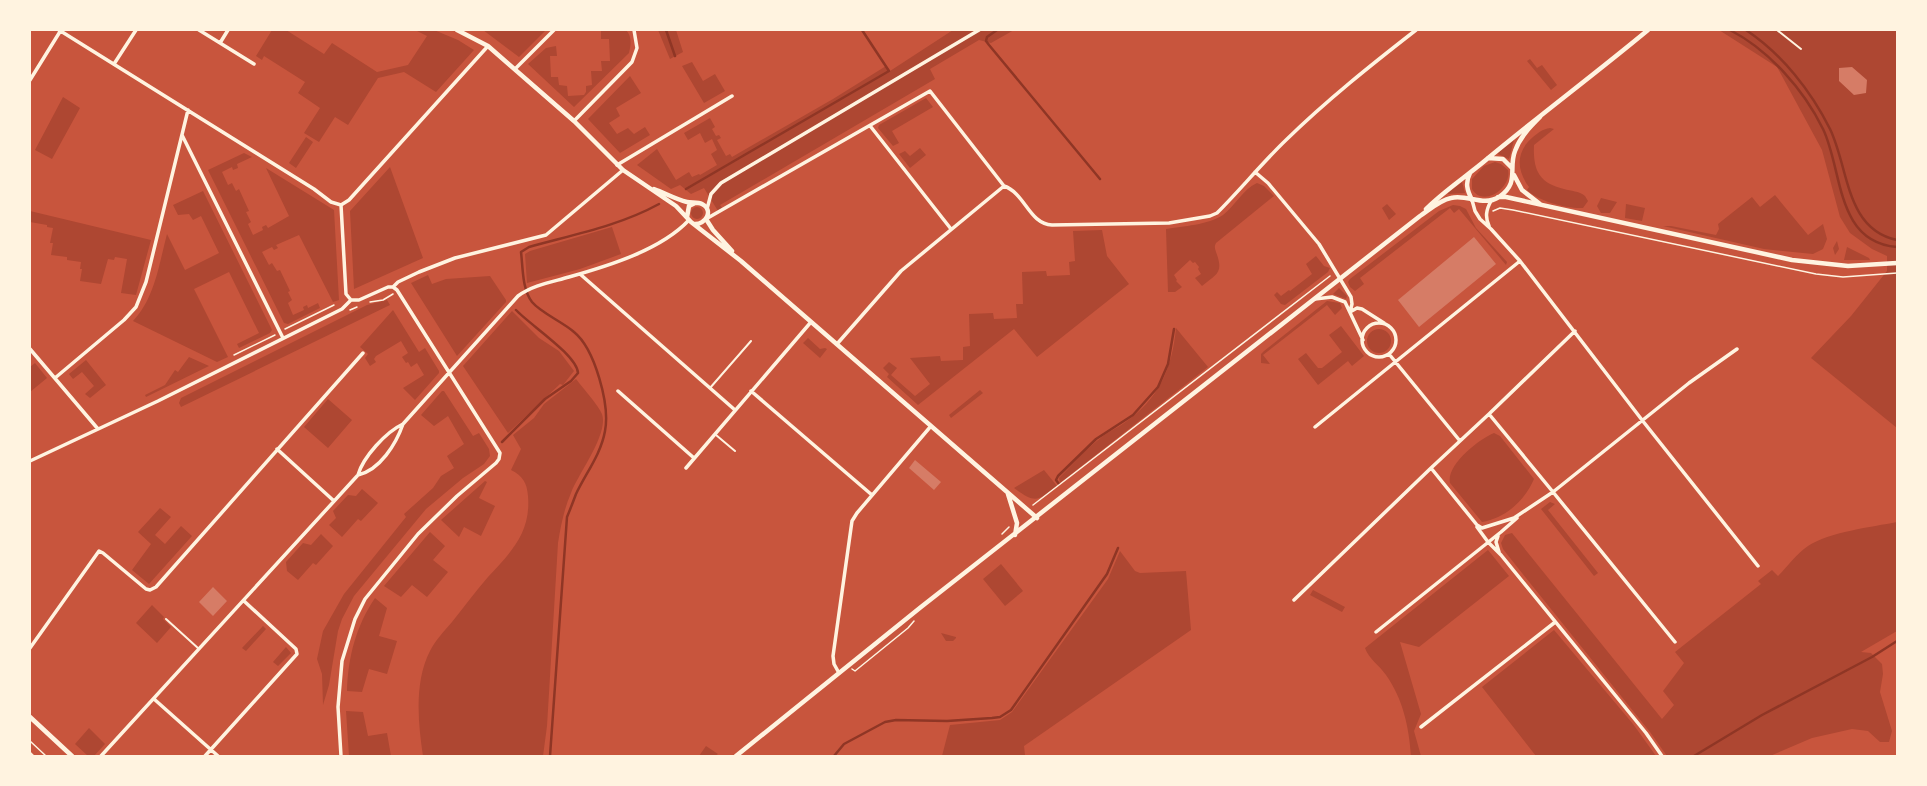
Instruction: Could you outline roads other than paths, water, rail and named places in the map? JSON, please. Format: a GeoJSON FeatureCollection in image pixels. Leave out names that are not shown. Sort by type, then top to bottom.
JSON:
{"type":"FeatureCollection","features":[{"type":"Feature","properties":{"kind":"street"},"geometry":{"type":"LineString","coordinates":[[30,80],[60,30],[314,189],[331,202],[341,205],[349,200],[488,46]]}},
{"type":"Feature","properties":{"kind":"street"},"geometry":{"type":"LineString","coordinates":[[114,64],[136,30]]}},
{"type":"Feature","properties":{"kind":"street"},"geometry":{"type":"LineString","coordinates":[[199,30],[254,64]]}},
{"type":"Feature","properties":{"kind":"street"},"geometry":{"type":"LineString","coordinates":[[220,43],[228,30]]}},
{"type":"Feature","properties":{"kind":"street"},"geometry":{"type":"LineString","coordinates":[[458,30],[488,46],[574,121],[617,165],[676,206],[694,224],[741,261],[1036,518]]}},
{"type":"Feature","properties":{"kind":"street"},"geometry":{"type":"LineString","coordinates":[[515,69],[554,30]]}},
{"type":"Feature","properties":{"kind":"street"},"geometry":{"type":"LineString","coordinates":[[574,121],[632,62],[637,48],[634,30]]}},
{"type":"Feature","properties":{"kind":"street"},"geometry":{"type":"LineString","coordinates":[[741,261],[713,230],[706,219],[711,194],[721,183],[979,30]]}},
{"type":"Feature","properties":{"kind":"street"},"geometry":{"type":"LineString","coordinates":[[694,224],[701,224],[706,219],[871,127],[930,91],[1004,186],[1014,191],[1037,218],[1047,225],[1169,223],[1214,214],[1308,118],[1360,73],[1416,30]]}},
{"type":"Feature","properties":{"kind":"street"},"geometry":{"type":"LineString","coordinates":[[1420,216],[1442,194],[1486,160],[1510,138],[1540,117],[1648,30]]}},
{"type":"Feature","properties":{"kind":"street"},"geometry":{"type":"LineString","coordinates":[[617,165],[732,96]]}},
{"type":"Feature","properties":{"kind":"street"},"geometry":{"type":"LineString","coordinates":[[55,378],[120,323],[136,307],[146,282],[188,110]]}},
{"type":"Feature","properties":{"kind":"street"},"geometry":{"type":"LineString","coordinates":[[1540,117],[1525,133],[1517,145],[1513,155],[1512,168],[1513,174],[1519,186],[1526,194],[1547,207]]}},
{"type":"Feature","properties":{"kind":"street"},"geometry":{"type":"LineString","coordinates":[[871,127],[951,229]]}},
{"type":"Feature","properties":{"kind":"street"},"geometry":{"type":"LineString","coordinates":[[182,135],[283,338]]}},
{"type":"Feature","properties":{"kind":"street"},"geometry":{"type":"LineString","coordinates":[[1486,160],[1495,157],[1503,159],[1512,168]]}},
{"type":"Feature","properties":{"kind":"street"},"geometry":{"type":"LineString","coordinates":[[30,461],[158,401],[342,309],[350,300],[359,300],[388,287],[393,287],[396,283],[426,269],[466,255],[546,235],[623,170]]}},
{"type":"Feature","properties":{"kind":"street"},"geometry":{"type":"LineString","coordinates":[[1473,170],[1466,185],[1478,216],[1520,261],[1642,420],[1758,566]]}},
{"type":"Feature","properties":{"kind":"street"},"geometry":{"type":"LineString","coordinates":[[1255,172],[1268,183],[1319,244],[1351,299],[1350,312]]}},
{"type":"Feature","properties":{"kind":"street"},"geometry":{"type":"LineString","coordinates":[[736,756],[1420,216],[1447,199],[1456,197],[1479,202],[1491,201],[1498,197],[1509,186],[1513,174]]}},
{"type":"Feature","properties":{"kind":"street"},"geometry":{"type":"LineString","coordinates":[[644,184],[680,200],[702,204],[707,209]]}},
{"type":"Feature","properties":{"kind":"street"},"geometry":{"type":"LineString","coordinates":[[837,344],[901,271],[1004,186]]}},
{"type":"Feature","properties":{"kind":"street"},"geometry":{"type":"LineString","coordinates":[[1498,197],[1506,197],[1797,261],[1848,266],[1897,263]]}},
{"type":"Feature","properties":{"kind":"street"},"geometry":{"type":"LineString","coordinates":[[1491,201],[1486,212],[1487,220],[1491,229]]}},
{"type":"Feature","properties":{"kind":"street"},"geometry":{"type":"LineString","coordinates":[[101,756],[358,475],[362,462],[390,431],[403,424],[523,293],[530,289],[580,274],[628,257],[668,239],[679,231],[688,218],[689,206],[695,203]]}},
{"type":"Feature","properties":{"kind":"street"},"geometry":{"type":"LineString","coordinates":[[341,205],[346,294],[350,300]]}},
{"type":"Feature","properties":{"kind":"street"},"geometry":{"type":"LineString","coordinates":[[1315,427],[1520,261]]}},
{"type":"Feature","properties":{"kind":"street"},"geometry":{"type":"LineString","coordinates":[[580,274],[735,410]]}},
{"type":"Feature","properties":{"kind":"street"},"geometry":{"type":"LineString","coordinates":[[341,756],[338,707],[342,661],[355,619],[365,599],[418,534],[457,496],[496,463],[499,458],[499,448],[393,287]]}},
{"type":"Feature","properties":{"kind":"street"},"geometry":{"type":"LineString","coordinates":[[1314,299],[1328,297],[1339,299],[1346,303],[1350,312],[1363,340],[1363,345],[1370,354],[1380,357],[1389,354],[1394,348],[1396,338],[1394,333],[1387,326],[1362,309],[1357,308],[1350,312]]}},
{"type":"Feature","properties":{"kind":"street"},"geometry":{"type":"LineString","coordinates":[[686,468],[811,322]]}},
{"type":"Feature","properties":{"kind":"street"},"geometry":{"type":"LineString","coordinates":[[1363,340],[1367,329],[1371,326],[1382,324],[1387,326]]}},
{"type":"Feature","properties":{"kind":"street"},"geometry":{"type":"LineString","coordinates":[[1294,600],[1575,331]]}},
{"type":"Feature","properties":{"kind":"street"},"geometry":{"type":"LineString","coordinates":[[30,349],[98,429]]}},
{"type":"Feature","properties":{"kind":"street"},"geometry":{"type":"LineString","coordinates":[[1376,632],[1501,532],[1518,516],[1553,492],[1693,380],[1737,349]]}},
{"type":"Feature","properties":{"kind":"street"},"geometry":{"type":"LineString","coordinates":[[30,648],[99,551],[146,589],[152,589],[363,353]]}},
{"type":"Feature","properties":{"kind":"street"},"geometry":{"type":"LineString","coordinates":[[1389,354],[1460,441]]}},
{"type":"Feature","properties":{"kind":"street"},"geometry":{"type":"LineString","coordinates":[[618,391],[694,458]]}},
{"type":"Feature","properties":{"kind":"street"},"geometry":{"type":"LineString","coordinates":[[751,391],[872,495]]}},
{"type":"Feature","properties":{"kind":"street"},"geometry":{"type":"LineString","coordinates":[[1489,414],[1675,642]]}},
{"type":"Feature","properties":{"kind":"street"},"geometry":{"type":"LineString","coordinates":[[358,475],[368,472],[390,450],[398,439],[403,424]]}},
{"type":"Feature","properties":{"kind":"street"},"geometry":{"type":"LineString","coordinates":[[840,673],[834,664],[833,656],[850,526],[854,517],[931,426]]}},
{"type":"Feature","properties":{"kind":"street"},"geometry":{"type":"LineString","coordinates":[[277,449],[334,501]]}},
{"type":"Feature","properties":{"kind":"street"},"geometry":{"type":"LineString","coordinates":[[1431,468],[1488,542],[1501,555],[1554,623],[1646,733],[1662,756]]}},
{"type":"Feature","properties":{"kind":"street"},"geometry":{"type":"LineString","coordinates":[[1006,491],[1016,518],[1017,523],[1015,535]]}},
{"type":"Feature","properties":{"kind":"street"},"geometry":{"type":"LineString","coordinates":[[1476,525],[1484,528],[1518,516]]}},
{"type":"Feature","properties":{"kind":"street"},"geometry":{"type":"LineString","coordinates":[[1501,532],[1496,542],[1501,555]]}},
{"type":"Feature","properties":{"kind":"street"},"geometry":{"type":"LineString","coordinates":[[205,756],[296,655],[297,652],[244,601]]}},
{"type":"Feature","properties":{"kind":"street"},"geometry":{"type":"LineString","coordinates":[[1421,727],[1554,623]]}},
{"type":"Feature","properties":{"kind":"street"},"geometry":{"type":"LineString","coordinates":[[154,699],[218,756]]}},
{"type":"Feature","properties":{"kind":"street"},"geometry":{"type":"LineString","coordinates":[[30,717],[72,756]]}},
{"type":"Feature","properties":{"kind":"street"},"geometry":{"type":"LineString","coordinates":[[30,753],[33,756]]}},
{"type":"Feature","properties":{"kind":"lane"},"geometry":{"type":"LineString","coordinates":[[1777,30],[1801,49]]}},
{"type":"Feature","properties":{"kind":"lane"},"geometry":{"type":"LineString","coordinates":[[710,388],[751,341]]}},
{"type":"Feature","properties":{"kind":"lane"},"geometry":{"type":"LineString","coordinates":[[715,434],[735,451]]}},
{"type":"Feature","properties":{"kind":"lane"},"geometry":{"type":"LineString","coordinates":[[166,619],[200,649]]}},
{"type":"Feature","properties":{"kind":"waterway"},"geometry":{"type":"LineString","coordinates":[[666,30],[675,56]]}},
{"type":"Feature","properties":{"kind":"waterway"},"geometry":{"type":"LineString","coordinates":[[686,189],[889,71],[862,30]]}},
{"type":"Feature","properties":{"kind":"waterway"},"geometry":{"type":"LineString","coordinates":[[997,30],[987,37],[986,41],[1100,179]]}},
{"type":"Feature","properties":{"kind":"waterway"},"geometry":{"type":"LineString","coordinates":[[1730,30],[1744,38],[1772,60],[1796,86],[1806,100],[1823,129],[1844,202],[1852,218],[1862,232],[1877,242],[1897,247]]}},
{"type":"Feature","properties":{"kind":"waterway"},"geometry":{"type":"LineString","coordinates":[[1746,30],[1772,50],[1805,87],[1814,101],[1830,129],[1851,195],[1867,224],[1880,234],[1897,240]]}},
{"type":"Feature","properties":{"kind":"waterway"},"geometry":{"type":"LineString","coordinates":[[550,756],[567,517],[576,494],[600,448],[605,431],[606,420],[603,393],[599,378],[588,351],[582,340],[574,332],[546,314],[532,302],[526,291],[521,252],[529,247],[612,224],[644,212],[659,204]]}},
{"type":"Feature","properties":{"kind":"waterway"},"geometry":{"type":"LineString","coordinates":[[502,442],[545,399],[571,381],[578,373],[576,366],[562,349],[516,310]]}},
{"type":"Feature","properties":{"kind":"waterway"},"geometry":{"type":"LineString","coordinates":[[1059,484],[1056,480],[1058,476],[1096,439],[1133,415],[1158,387],[1168,364],[1174,329]]}},
{"type":"Feature","properties":{"kind":"waterway"},"geometry":{"type":"LineString","coordinates":[[834,756],[844,744],[885,722],[896,720],[947,721],[992,718],[1000,717],[1011,710],[1107,574],[1118,548]]}},
{"type":"Feature","properties":{"kind":"waterway"},"geometry":{"type":"LineString","coordinates":[[1694,756],[1762,715],[1872,657],[1897,641]]}}]}
